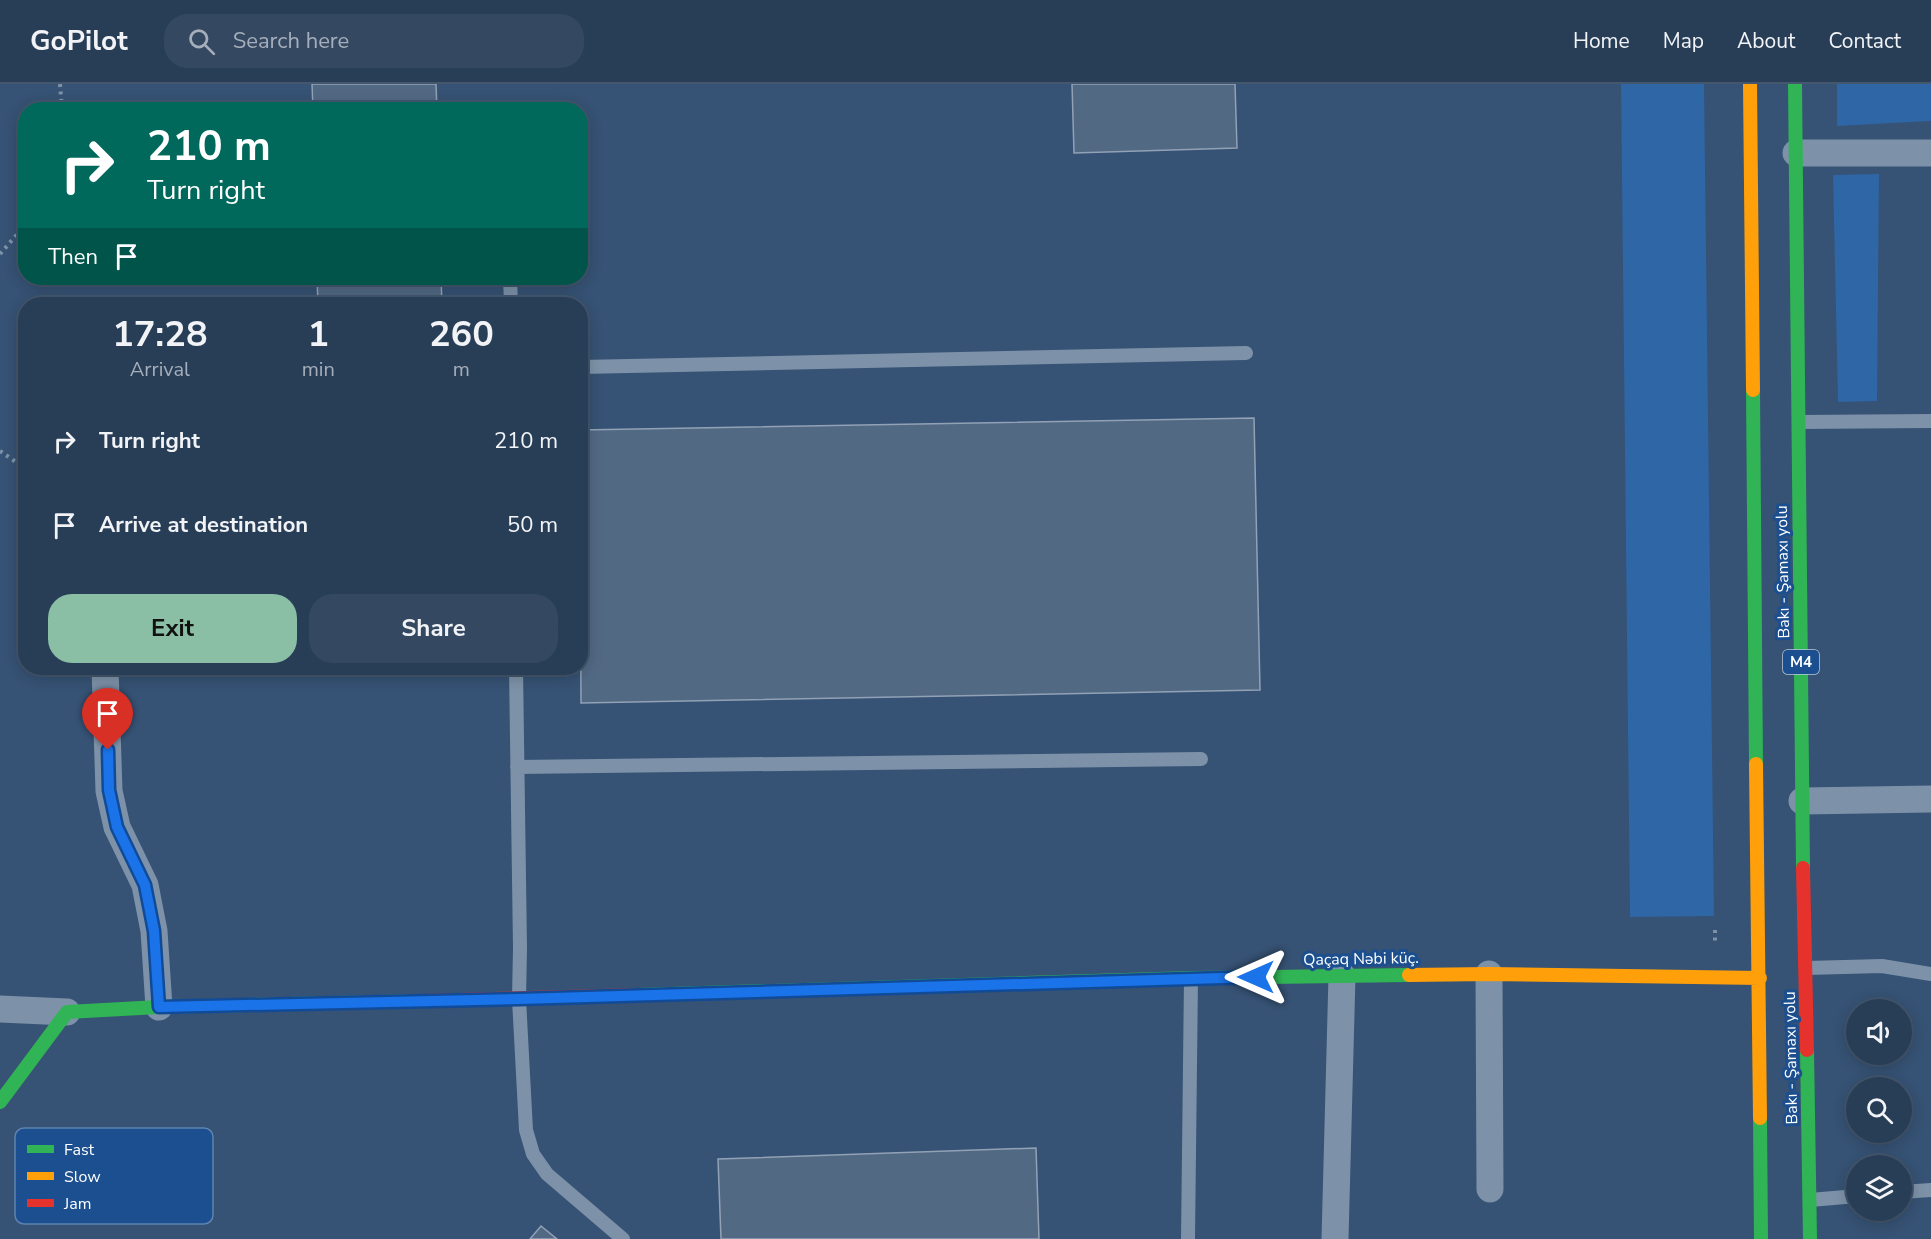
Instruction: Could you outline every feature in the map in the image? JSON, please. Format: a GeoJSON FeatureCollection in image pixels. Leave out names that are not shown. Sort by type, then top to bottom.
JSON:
{"type":"FeatureCollection","features":[{"type":"Feature","properties":{"kind":"main road","name":"Bakı - Şamaxı yolu"},"geometry":{"type":"LineString","coordinates":[[1750,84],[1761,1239]]}},
{"type":"Feature","properties":{"kind":"main road","name":"Bakı - Şamaxı yolu"},"geometry":{"type":"LineString","coordinates":[[1795,84],[1802,801],[1810,1239]]}},
{"type":"Feature","properties":{"kind":"main road","name":"Qaçaq Nəbi küç."},"geometry":{"type":"LineString","coordinates":[[67,1012],[159,1007],[519,999],[1191,978],[1489,974],[1760,978]]}},
{"type":"Feature","properties":{"kind":"main road"},"geometry":{"type":"LineString","coordinates":[[0,1102],[67,1012]]}},
{"type":"Feature","properties":{"kind":"street"},"geometry":{"type":"LineString","coordinates":[[1796,153],[1931,153]]}},
{"type":"Feature","properties":{"kind":"street"},"geometry":{"type":"LineString","coordinates":[[105,675],[109,790],[117,827],[145,885],[154,931],[159,1007]]}},
{"type":"Feature","properties":{"kind":"street"},"geometry":{"type":"LineString","coordinates":[[1802,801],[1931,799]]}},
{"type":"Feature","properties":{"kind":"street"},"geometry":{"type":"LineString","coordinates":[[1489,974],[1490,1189]]}},
{"type":"Feature","properties":{"kind":"street"},"geometry":{"type":"LineString","coordinates":[[1335,1239],[1342,976]]}},
{"type":"Feature","properties":{"kind":"street"},"geometry":{"type":"LineString","coordinates":[[0,1009],[67,1012]]}},
{"type":"Feature","properties":{"kind":"lane"},"geometry":{"type":"LineString","coordinates":[[588,367],[1245,353]]}},
{"type":"Feature","properties":{"kind":"lane"},"geometry":{"type":"LineString","coordinates":[[1799,422],[1931,421]]}},
{"type":"Feature","properties":{"kind":"lane"},"geometry":{"type":"LineString","coordinates":[[516,675],[519,999],[526,1130],[533,1154],[547,1174],[623,1239]]}},
{"type":"Feature","properties":{"kind":"lane"},"geometry":{"type":"LineString","coordinates":[[517,767],[1201,759]]}},
{"type":"Feature","properties":{"kind":"lane"},"geometry":{"type":"LineString","coordinates":[[1806,968],[1882,966],[1931,975]]}},
{"type":"Feature","properties":{"kind":"lane"},"geometry":{"type":"LineString","coordinates":[[1188,1239],[1191,978]]}},
{"type":"Feature","properties":{"kind":"lane"},"geometry":{"type":"LineString","coordinates":[[1912,1191],[1931,1190]]}},
{"type":"Feature","properties":{"kind":"lane"},"geometry":{"type":"LineString","coordinates":[[1810,1200],[1846,1197]]}},
{"type":"Feature","properties":{"kind":"path"},"geometry":{"type":"LineString","coordinates":[[60,84],[61,102]]}},
{"type":"Feature","properties":{"kind":"path"},"geometry":{"type":"LineString","coordinates":[[0,254],[18,233]]}},
{"type":"Feature","properties":{"kind":"path"},"geometry":{"type":"LineString","coordinates":[[0,451],[18,463]]}},
{"type":"Feature","properties":{"kind":"shaded area"},"geometry":{"type":"Polygon","coordinates":[[[1621,84],[1704,84],[1714,916],[1630,917],[1621,84]]]}},
{"type":"Feature","properties":{"kind":"shaded area"},"geometry":{"type":"Polygon","coordinates":[[[1837,84],[1931,84],[1931,121],[1837,126],[1837,84]]]}},
{"type":"Feature","properties":{"kind":"shaded area"},"geometry":{"type":"Polygon","coordinates":[[[1879,174],[1877,401],[1838,402],[1833,175],[1879,174]]]}},
{"type":"Feature","properties":{"kind":"building"},"geometry":{"type":"Polygon","coordinates":[[[312,84],[436,84],[437,102],[313,102],[312,84]]]}},
{"type":"Feature","properties":{"kind":"building"},"geometry":{"type":"Polygon","coordinates":[[[1072,84],[1235,84],[1237,148],[1074,153],[1072,84]]]}},
{"type":"Feature","properties":{"kind":"building"},"geometry":{"type":"Polygon","coordinates":[[[317,285],[441,285],[442,297],[318,297],[317,285]]]}},
{"type":"Feature","properties":{"kind":"building"},"geometry":{"type":"Polygon","coordinates":[[[1254,418],[1260,690],[581,703],[581,675],[588,675],[588,430],[1254,418]]]}},
{"type":"Feature","properties":{"kind":"building"},"geometry":{"type":"Polygon","coordinates":[[[1036,1148],[1039,1239],[721,1239],[718,1159],[1036,1148]]]}},
{"type":"Feature","properties":{"kind":"building"},"geometry":{"type":"Polygon","coordinates":[[[541,1226],[557,1239],[530,1239],[541,1226]]]}},
{"type":"Feature","properties":{"kind":"traffic: fast"},"geometry":{"type":"LineString","coordinates":[[1795,84],[1803,868]]}},
{"type":"Feature","properties":{"kind":"traffic: fast"},"geometry":{"type":"LineString","coordinates":[[1753,390],[1756,764]]}},
{"type":"Feature","properties":{"kind":"traffic: fast"},"geometry":{"type":"LineString","coordinates":[[637,995],[1191,978],[1409,975]]}},
{"type":"Feature","properties":{"kind":"traffic: fast"},"geometry":{"type":"LineString","coordinates":[[0,1102],[67,1012],[159,1007],[423,1001]]}},
{"type":"Feature","properties":{"kind":"traffic: fast"},"geometry":{"type":"LineString","coordinates":[[1807,1050],[1810,1239]]}},
{"type":"Feature","properties":{"kind":"traffic: fast"},"geometry":{"type":"LineString","coordinates":[[1760,1118],[1761,1239]]}},
{"type":"Feature","properties":{"kind":"traffic: slow"},"geometry":{"type":"LineString","coordinates":[[1750,84],[1753,390]]}},
{"type":"Feature","properties":{"kind":"traffic: slow"},"geometry":{"type":"LineString","coordinates":[[1756,764],[1760,1118]]}},
{"type":"Feature","properties":{"kind":"traffic: slow"},"geometry":{"type":"LineString","coordinates":[[1409,975],[1760,978]]}},
{"type":"Feature","properties":{"kind":"traffic: jam"},"geometry":{"type":"LineString","coordinates":[[1803,868],[1807,1050]]}},
{"type":"Feature","properties":{"kind":"traffic: jam"},"geometry":{"type":"LineString","coordinates":[[423,1001],[637,995]]}},
{"type":"Feature","properties":{"kind":"route"},"geometry":{"type":"LineString","coordinates":[[108,750],[109,790],[117,827],[145,885],[154,931],[159,1007],[519,999],[1256,977]]}}]}
